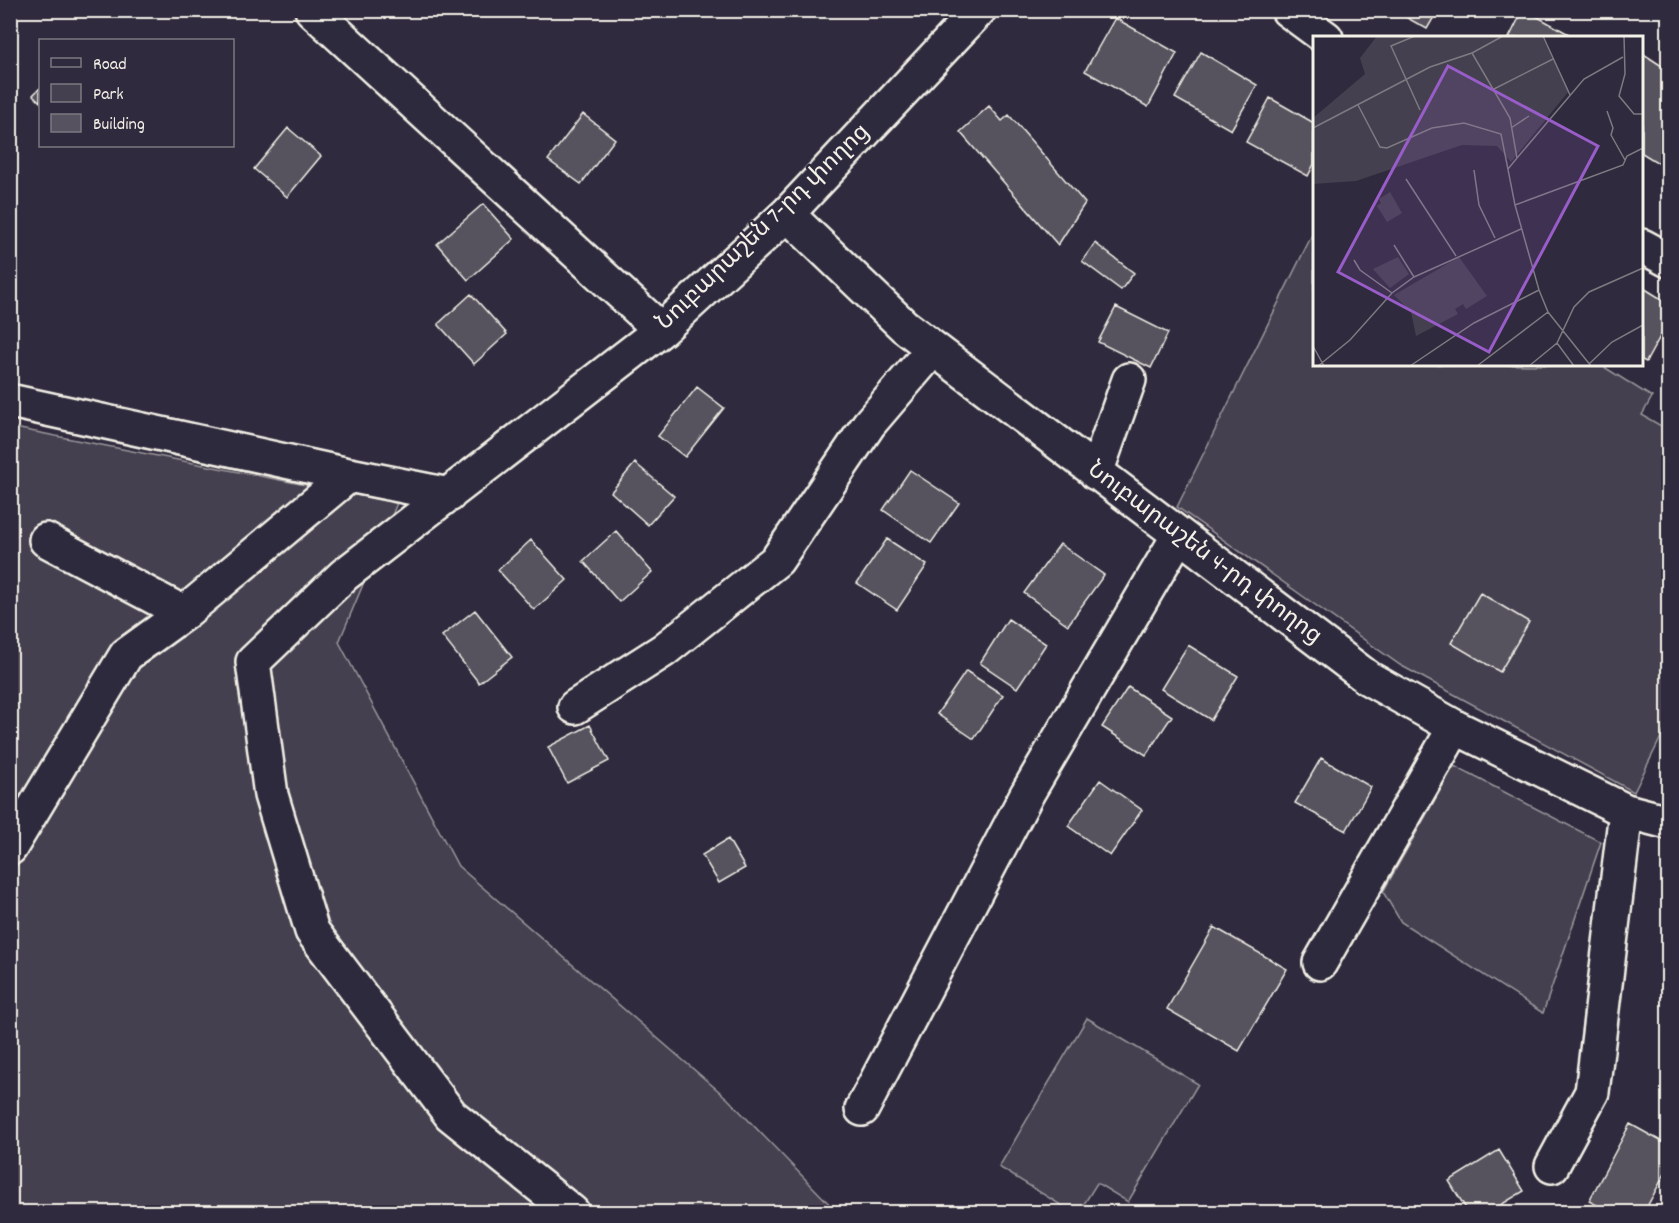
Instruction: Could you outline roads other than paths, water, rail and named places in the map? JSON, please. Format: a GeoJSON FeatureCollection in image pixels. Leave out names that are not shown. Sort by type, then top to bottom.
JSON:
{"type":"FeatureCollection","features":[{"type":"Feature","properties":{"kind":"street"},"geometry":{"type":"LineString","coordinates":[[312,10],[661,330]]}},
{"type":"Feature","properties":{"kind":"street","name":"Նուբարաշեն 7-րդ փողոց"},"geometry":{"type":"LineString","coordinates":[[572,1212],[452,1115],[312,931],[270,795],[253,662],[344,575],[661,330],[787,214],[979,10]]}},
{"type":"Feature","properties":{"kind":"street"},"geometry":{"type":"LineString","coordinates":[[1288,10],[1323,36]]}},
{"type":"Feature","properties":{"kind":"street","name":"Նուբարաշեն 4-րդ փողոց"},"geometry":{"type":"LineString","coordinates":[[787,214],[904,326],[1368,678],[1455,727],[1626,811],[1668,822]]}},
{"type":"Feature","properties":{"kind":"street"},"geometry":{"type":"LineString","coordinates":[[1643,247],[1668,260]]}},
{"type":"Feature","properties":{"kind":"street"},"geometry":{"type":"LineString","coordinates":[[575,707],[664,650],[777,560],[869,424],[933,349]]}},
{"type":"Feature","properties":{"kind":"street"},"geometry":{"type":"LineString","coordinates":[[1096,473],[1129,380]]}},
{"type":"Feature","properties":{"kind":"street"},"geometry":{"type":"LineString","coordinates":[[10,401],[449,495]]}},
{"type":"Feature","properties":{"kind":"street"},"geometry":{"type":"LineString","coordinates":[[10,848],[126,655],[184,613],[349,475]]}},
{"type":"Feature","properties":{"kind":"street"},"geometry":{"type":"LineString","coordinates":[[862,1109],[1027,794],[1179,535]]}},
{"type":"Feature","properties":{"kind":"street"},"geometry":{"type":"LineString","coordinates":[[45,540],[184,613]]}},
{"type":"Feature","properties":{"kind":"street"},"geometry":{"type":"LineString","coordinates":[[1320,963],[1455,727]]}},
{"type":"Feature","properties":{"kind":"street"},"geometry":{"type":"LineString","coordinates":[[1552,1166],[1592,1092],[1626,811]]}}]}
